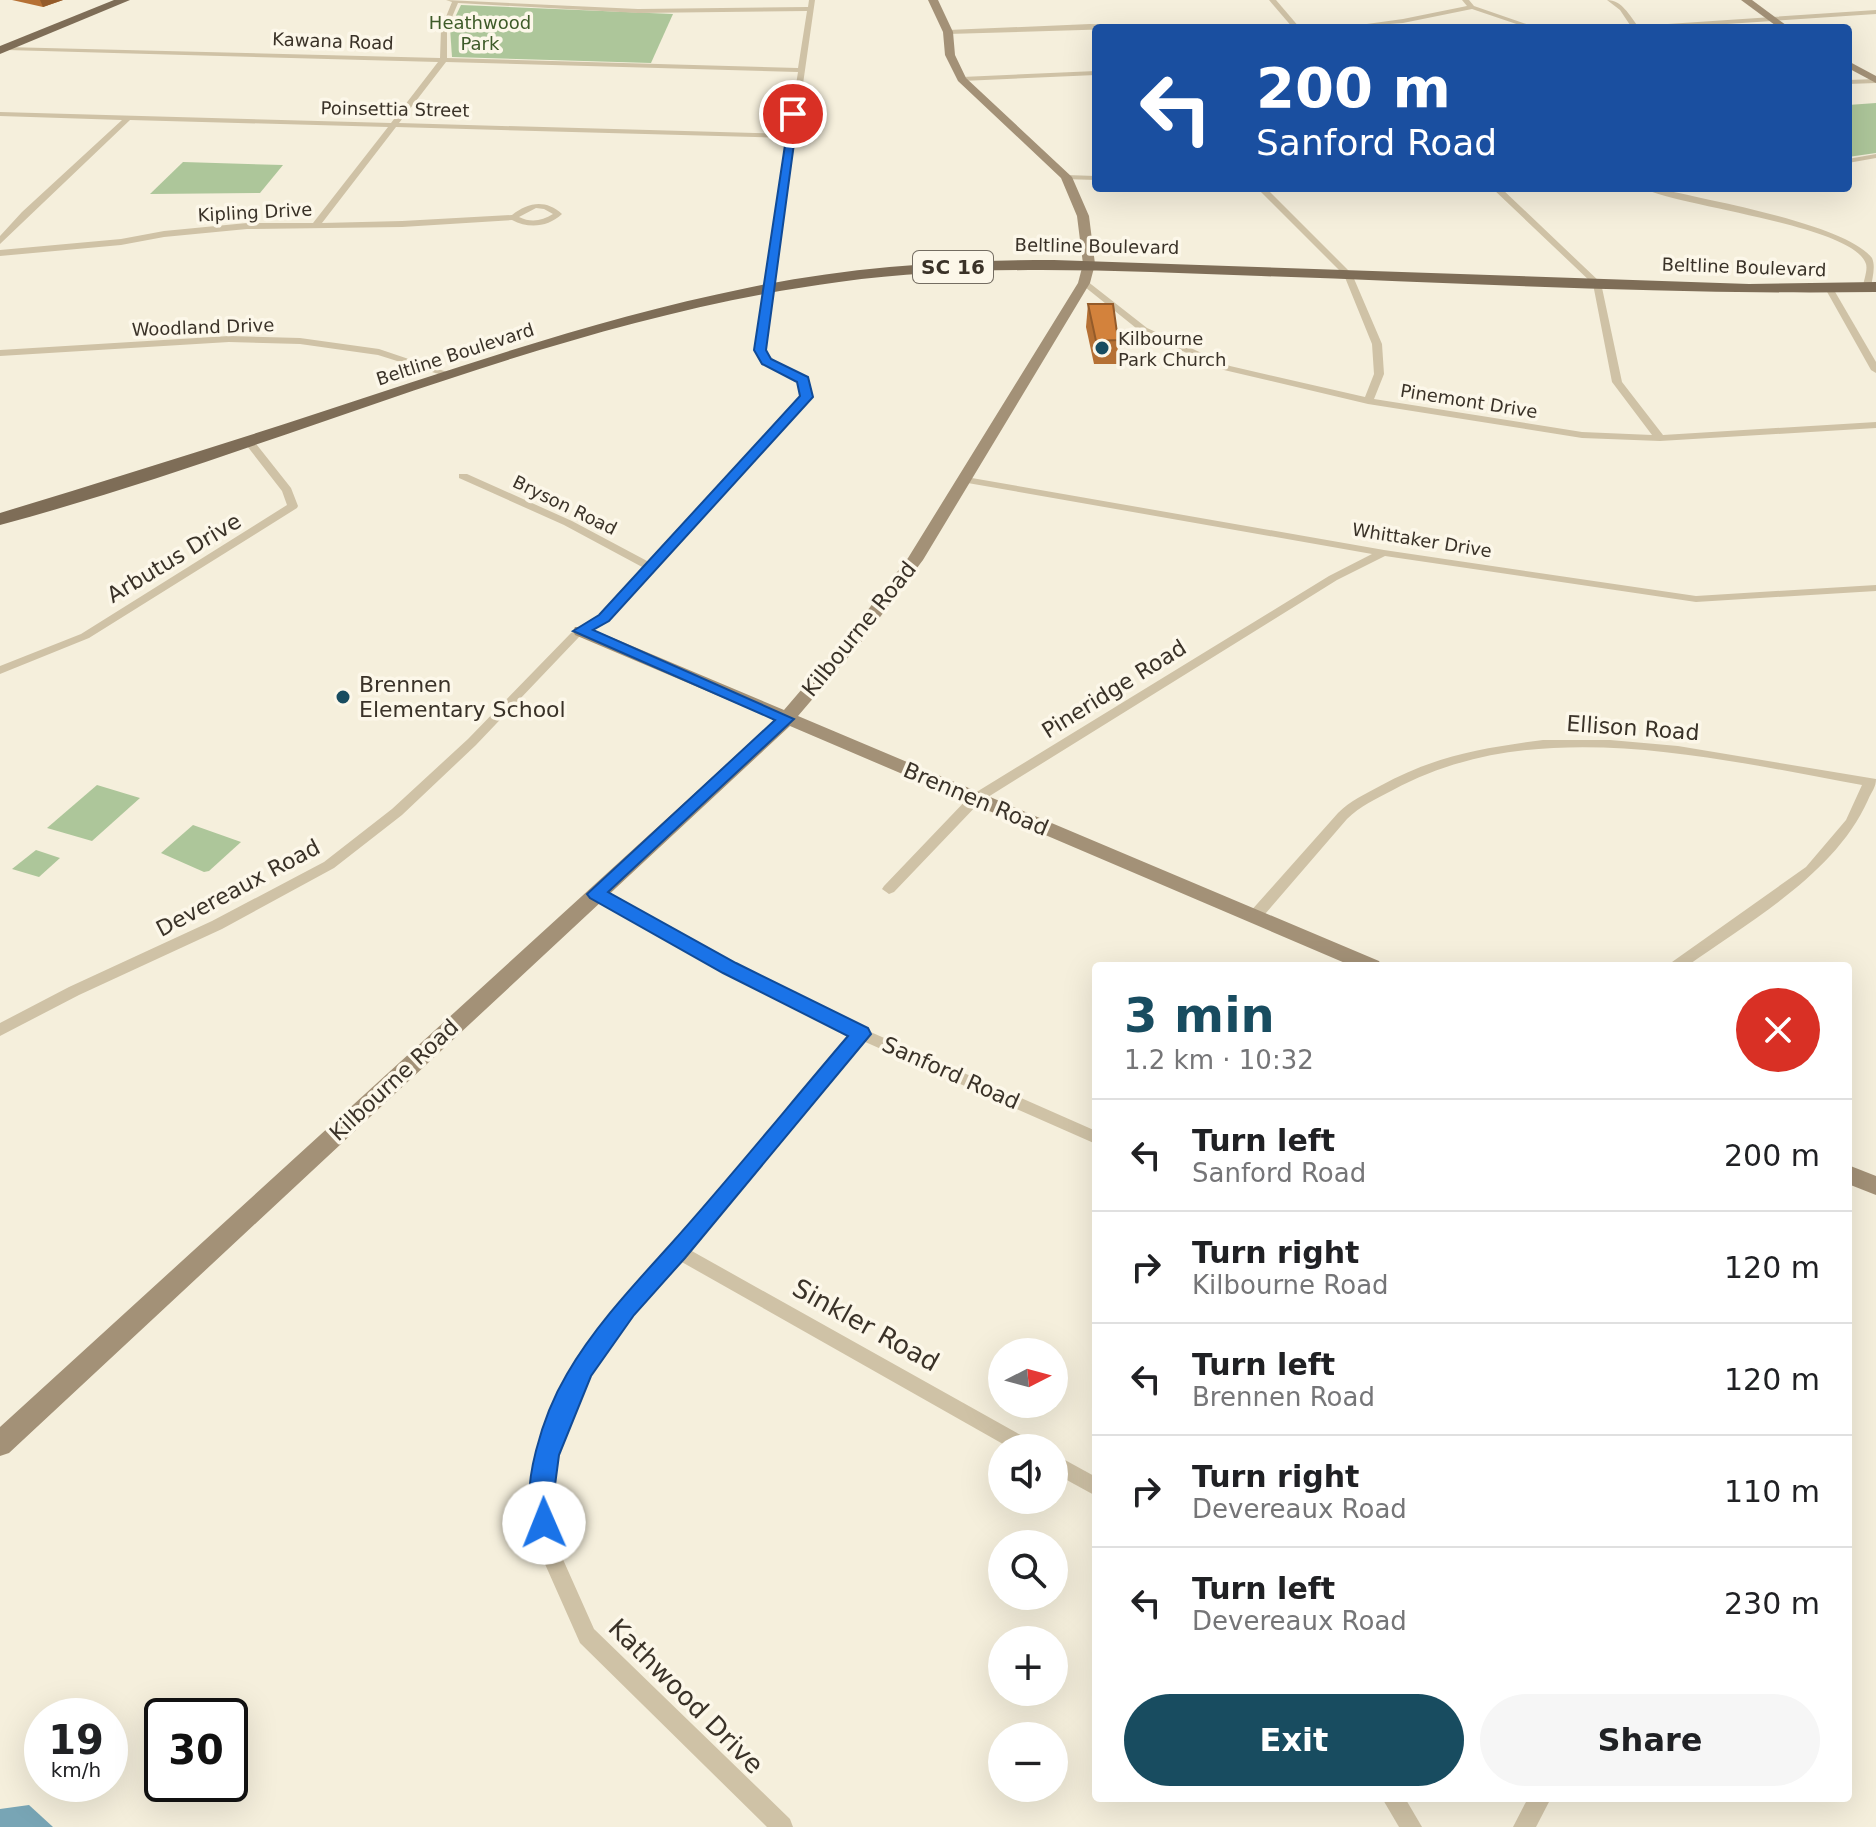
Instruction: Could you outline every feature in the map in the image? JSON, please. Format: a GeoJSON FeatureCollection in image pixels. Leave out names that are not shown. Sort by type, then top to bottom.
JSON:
{"type":"FeatureCollection","features":[{"type":"Feature","properties":{"kind":"main road"},"geometry":{"type":"LineString","coordinates":[[4,49],[124,0]]}},
{"type":"Feature","properties":{"kind":"main road","name":"Beltline Boulevard"},"geometry":{"type":"LineString","coordinates":[[107,486],[652,314],[768,288],[913,269],[1089,264],[1597,283],[1830,290],[1871,288]]}},
{"type":"Feature","properties":{"kind":"main road","name":"SC 16"},"geometry":{"type":"LineString","coordinates":[[0,505],[107,486]]}},
{"type":"Feature","properties":{"kind":"main road","name":"SC 16"},"geometry":{"type":"LineString","coordinates":[[0,519],[107,486]]}},
{"type":"Feature","properties":{"kind":"street"},"geometry":{"type":"LineString","coordinates":[[449,0],[638,11],[811,5]]}},
{"type":"Feature","properties":{"kind":"street"},"geometry":{"type":"LineString","coordinates":[[316,225],[443,61],[444,29],[456,0]]}},
{"type":"Feature","properties":{"kind":"street","name":"Kilbourne Road"},"geometry":{"type":"LineString","coordinates":[[0,1444],[786,719],[887,598],[966,480],[1084,283],[1089,264],[1083,216],[1066,177],[962,79],[950,55],[948,32],[933,0]]}},
{"type":"Feature","properties":{"kind":"street"},"geometry":{"type":"LineString","coordinates":[[1272,0],[1293,24]]}},
{"type":"Feature","properties":{"kind":"street"},"geometry":{"type":"LineString","coordinates":[[1465,0],[1472,7],[1523,24]]}},
{"type":"Feature","properties":{"kind":"street"},"geometry":{"type":"LineString","coordinates":[[1610,0],[1622,9],[1633,24]]}},
{"type":"Feature","properties":{"kind":"street"},"geometry":{"type":"LineString","coordinates":[[1746,0],[1778,24]]}},
{"type":"Feature","properties":{"kind":"street","name":"Devereaux Road"},"geometry":{"type":"LineString","coordinates":[[0,1030],[74,991],[241,913],[329,865],[397,812],[581,631],[604,618],[807,397],[803,380],[760,354],[789,136],[811,5]]}},
{"type":"Feature","properties":{"kind":"street"},"geometry":{"type":"LineString","coordinates":[[1376,24],[1472,7]]}},
{"type":"Feature","properties":{"kind":"street"},"geometry":{"type":"LineString","coordinates":[[1703,24],[1876,12]]}},
{"type":"Feature","properties":{"kind":"street"},"geometry":{"type":"LineString","coordinates":[[948,32],[1090,26],[1092,29]]}},
{"type":"Feature","properties":{"kind":"street","name":"Kawana Road"},"geometry":{"type":"LineString","coordinates":[[4,49],[801,70]]}},
{"type":"Feature","properties":{"kind":"street"},"geometry":{"type":"LineString","coordinates":[[1852,66],[1876,80]]}},
{"type":"Feature","properties":{"kind":"street"},"geometry":{"type":"LineString","coordinates":[[962,79],[1092,73]]}},
{"type":"Feature","properties":{"kind":"street"},"geometry":{"type":"LineString","coordinates":[[1852,82],[1876,80]]}},
{"type":"Feature","properties":{"kind":"street","name":"Poinsettia Street"},"geometry":{"type":"LineString","coordinates":[[0,114],[789,136]]}},
{"type":"Feature","properties":{"kind":"street"},"geometry":{"type":"LineString","coordinates":[[0,241],[127,119]]}},
{"type":"Feature","properties":{"kind":"street"},"geometry":{"type":"LineString","coordinates":[[1852,160],[1876,156]]}},
{"type":"Feature","properties":{"kind":"street"},"geometry":{"type":"LineString","coordinates":[[1066,177],[1092,178]]}},
{"type":"Feature","properties":{"kind":"street"},"geometry":{"type":"LineString","coordinates":[[1265,192],[1348,274],[1377,344],[1379,374],[1368,401]]}},
{"type":"Feature","properties":{"kind":"street"},"geometry":{"type":"LineString","coordinates":[[1500,192],[1597,283],[1617,382],[1660,438]]}},
{"type":"Feature","properties":{"kind":"street"},"geometry":{"type":"LineString","coordinates":[[1660,192],[1799,224],[1842,240],[1861,250],[1871,262],[1872,269],[1866,279],[1871,288]]}},
{"type":"Feature","properties":{"kind":"street"},"geometry":{"type":"LineString","coordinates":[[1686,192],[1687,200]]}},
{"type":"Feature","properties":{"kind":"street","name":"Kipling Drive"},"geometry":{"type":"LineString","coordinates":[[0,253],[106,244],[247,226],[402,224],[514,217]]}},
{"type":"Feature","properties":{"kind":"street","name":"Pinemont Drive"},"geometry":{"type":"LineString","coordinates":[[1084,283],[1144,330],[1227,368],[1368,401],[1582,435],[1660,438],[1876,425]]}},
{"type":"Feature","properties":{"kind":"street"},"geometry":{"type":"LineString","coordinates":[[1830,290],[1876,370]]}},
{"type":"Feature","properties":{"kind":"street","name":"Woodland Drive"},"geometry":{"type":"LineString","coordinates":[[0,353],[229,339],[300,341],[379,352],[451,375]]}},
{"type":"Feature","properties":{"kind":"street","name":"Arbutus Drive"},"geometry":{"type":"LineString","coordinates":[[0,670],[85,636],[293,506],[287,490],[249,442]]}},
{"type":"Feature","properties":{"kind":"street","name":"Bryson Road"},"geometry":{"type":"LineString","coordinates":[[463,476],[568,523],[651,568]]}},
{"type":"Feature","properties":{"kind":"street","name":"Whittaker Drive"},"geometry":{"type":"LineString","coordinates":[[966,480],[1384,553],[1696,599],[1876,588]]}},
{"type":"Feature","properties":{"kind":"street","name":"Pineridge Road"},"geometry":{"type":"LineString","coordinates":[[889,889],[975,799],[1333,578],[1384,553]]}},
{"type":"Feature","properties":{"kind":"street","name":"Brennen Road"},"geometry":{"type":"LineString","coordinates":[[581,631],[1362,962]]}},
{"type":"Feature","properties":{"kind":"street","name":"Ellison Road"},"geometry":{"type":"LineString","coordinates":[[1254,917],[1352,806],[1400,778],[1473,755],[1554,742],[1627,744],[1719,756],[1873,783]]}},
{"type":"Feature","properties":{"kind":"street"},"geometry":{"type":"LineString","coordinates":[[1683,962],[1811,870],[1852,822],[1873,783]]}},
{"type":"Feature","properties":{"kind":"street","name":"Sanford Road"},"geometry":{"type":"LineString","coordinates":[[596,894],[730,968],[861,1034],[1092,1136]]}},
{"type":"Feature","properties":{"kind":"street","name":"Kathwood Drive"},"geometry":{"type":"LineString","coordinates":[[782,1827],[587,1636],[547,1546],[541,1500],[547,1455],[574,1383],[626,1308],[678,1252],[861,1034]]}},
{"type":"Feature","properties":{"kind":"street"},"geometry":{"type":"LineString","coordinates":[[1852,1176],[1876,1186]]}},
{"type":"Feature","properties":{"kind":"street","name":"Sinkler Road"},"geometry":{"type":"LineString","coordinates":[[678,1252],[1002,1434]]}},
{"type":"Feature","properties":{"kind":"street"},"geometry":{"type":"LineString","coordinates":[[1068,1471],[1092,1485]]}},
{"type":"Feature","properties":{"kind":"street"},"geometry":{"type":"LineString","coordinates":[[1395,1802],[1411,1827]]}},
{"type":"Feature","properties":{"kind":"street"},"geometry":{"type":"LineString","coordinates":[[1524,1827],[1538,1802]]}},
{"type":"Feature","properties":{"kind":"green space","name":"Heathwood Park"},"geometry":{"type":"Polygon","coordinates":[[[461,5],[673,14],[651,63],[452,57],[450,28],[461,5]]]}},
{"type":"Feature","properties":{"kind":"green space"},"geometry":{"type":"Polygon","coordinates":[[[1876,103],[1876,153],[1852,156],[1852,105],[1876,103]]]}},
{"type":"Feature","properties":{"kind":"green space"},"geometry":{"type":"Polygon","coordinates":[[[183,162],[283,165],[260,193],[150,194],[183,162]]]}},
{"type":"Feature","properties":{"kind":"green space"},"geometry":{"type":"Polygon","coordinates":[[[97,785],[140,798],[92,841],[47,828],[97,785]]]}},
{"type":"Feature","properties":{"kind":"green space"},"geometry":{"type":"Polygon","coordinates":[[[193,825],[241,842],[204,872],[161,853],[193,825]]]}},
{"type":"Feature","properties":{"kind":"green space"},"geometry":{"type":"Polygon","coordinates":[[[36,850],[60,858],[39,877],[12,869],[36,850]]]}},
{"type":"Feature","properties":{"kind":"water"},"geometry":{"type":"Polygon","coordinates":[[[29,1805],[53,1827],[0,1827],[0,1809],[29,1805]]]}},
{"type":"Feature","properties":{"kind":"building"},"geometry":{"type":"Polygon","coordinates":[[[1088,304],[1113,304],[1118,340],[1096,341],[1088,304]]]}},
{"type":"Feature","properties":{"kind":"place","name":"Kilbourne Park Church"},"geometry":{"type":"Point","coordinates":[1102,348]}},
{"type":"Feature","properties":{"kind":"place","name":"Brennen Elementary School"},"geometry":{"type":"Point","coordinates":[343,697]}},
{"type":"Feature","properties":{"kind":"route"},"geometry":{"type":"LineString","coordinates":[[544,1523],[541,1500],[547,1455],[574,1383],[583,1369],[626,1308],[678,1252],[861,1034],[730,968],[596,894],[786,719],[581,631],[604,618],[807,397],[803,380],[760,354],[793,114]]}}]}
